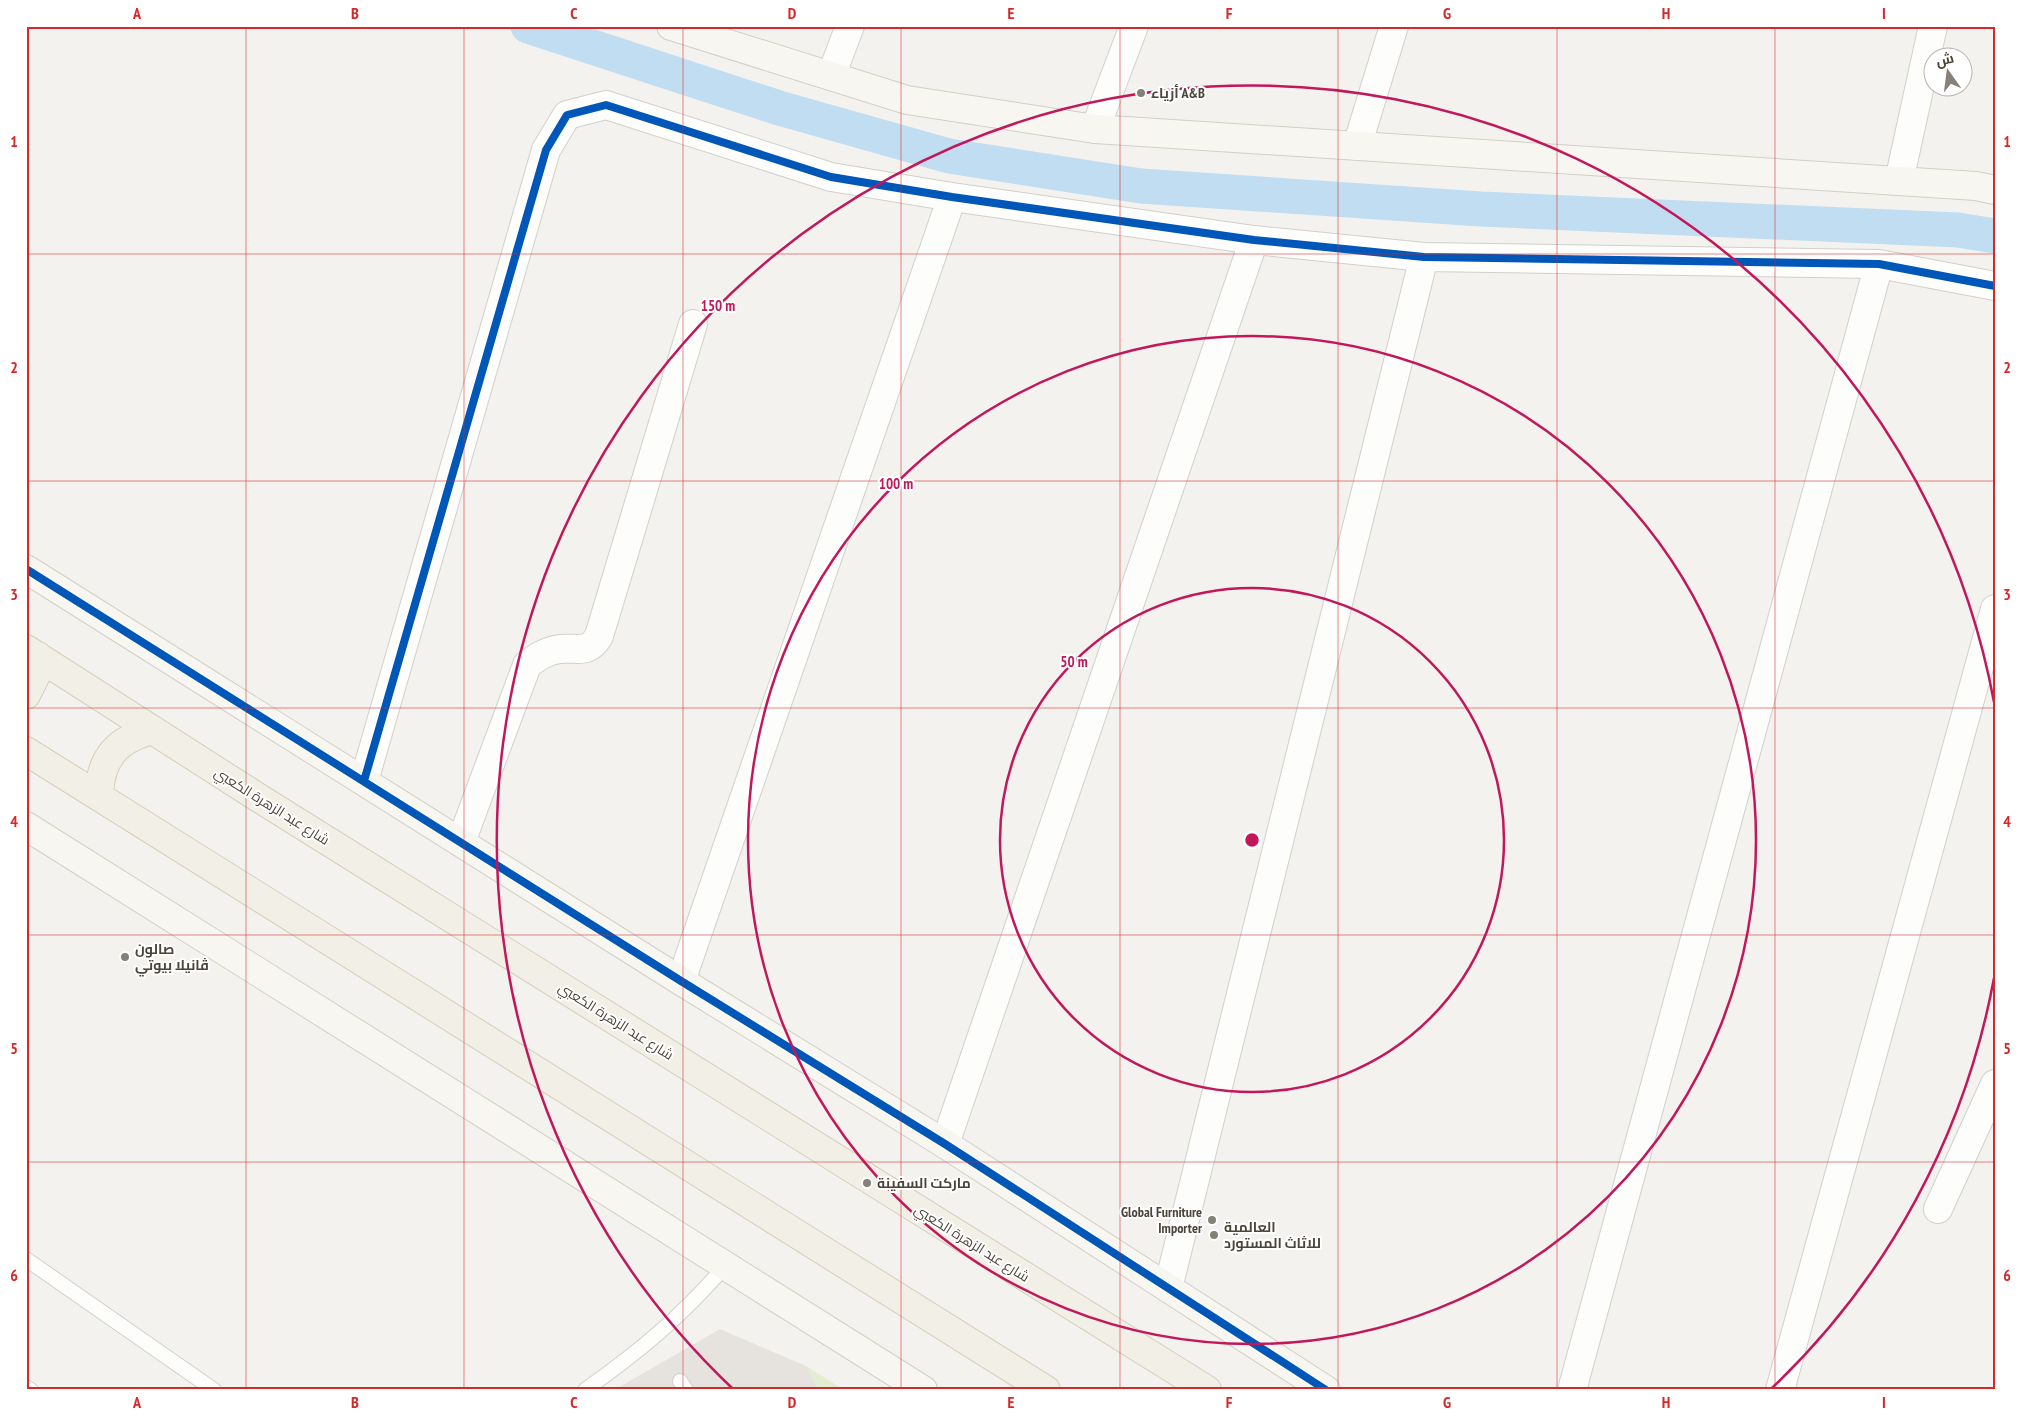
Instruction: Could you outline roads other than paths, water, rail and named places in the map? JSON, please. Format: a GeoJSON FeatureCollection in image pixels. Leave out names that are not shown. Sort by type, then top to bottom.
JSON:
{"type":"FeatureCollection","features":[{"type":"Feature","properties":{"kind":"main road"},"geometry":{"type":"LineString","coordinates":[[26,696],[37,673],[32,653]]}},
{"type":"Feature","properties":{"kind":"main road","name":"شارع عبد الزهرة الكعبي"},"geometry":{"type":"LineString","coordinates":[[32,653],[270,805],[1207,1390]]}},
{"type":"Feature","properties":{"kind":"main road"},"geometry":{"type":"LineString","coordinates":[[99,796],[100,780],[104,766],[112,752],[124,741],[138,734],[153,730]]}},
{"type":"Feature","properties":{"kind":"main road"},"geometry":{"type":"LineString","coordinates":[[26,751],[1038,1386]]}},
{"type":"Feature","properties":{"kind":"street"},"geometry":{"type":"LineString","coordinates":[[671,26],[907,100],[1095,129],[1976,186],[1995,190]]}},
{"type":"Feature","properties":{"kind":"street"},"geometry":{"type":"LineString","coordinates":[[831,76],[850,26]]}},
{"type":"Feature","properties":{"kind":"street"},"geometry":{"type":"LineString","coordinates":[[1095,129],[1134,26]]}},
{"type":"Feature","properties":{"kind":"street"},"geometry":{"type":"LineString","coordinates":[[1357,146],[1394,26]]}},
{"type":"Feature","properties":{"kind":"street"},"geometry":{"type":"LineString","coordinates":[[1899,181],[1933,26]]}},
{"type":"Feature","properties":{"kind":"street"},"geometry":{"type":"LineString","coordinates":[[364,781],[546,150],[566,115],[606,105],[831,177],[952,197],[1254,240],[1424,257],[1879,264],[1995,286]]}},
{"type":"Feature","properties":{"kind":"street"},"geometry":{"type":"LineString","coordinates":[[681,981],[952,197]]}},
{"type":"Feature","properties":{"kind":"street"},"geometry":{"type":"LineString","coordinates":[[945,1144],[1254,240]]}},
{"type":"Feature","properties":{"kind":"street"},"geometry":{"type":"LineString","coordinates":[[1168,1288],[1424,257]]}},
{"type":"Feature","properties":{"kind":"street"},"geometry":{"type":"LineString","coordinates":[[1572,1390],[1879,264]]}},
{"type":"Feature","properties":{"kind":"street"},"geometry":{"type":"LineString","coordinates":[[461,842],[527,665],[542,654],[560,649],[584,649],[594,645],[599,636],[693,324]]}},
{"type":"Feature","properties":{"kind":"street"},"geometry":{"type":"LineString","coordinates":[[26,569],[681,981],[945,1144],[1326,1390]]}},
{"type":"Feature","properties":{"kind":"street"},"geometry":{"type":"LineString","coordinates":[[1780,1390],[1995,609]]}},
{"type":"Feature","properties":{"kind":"street"},"geometry":{"type":"LineString","coordinates":[[26,826],[923,1390]]}},
{"type":"Feature","properties":{"kind":"street"},"geometry":{"type":"LineString","coordinates":[[1938,1209],[1995,1084]]}},
{"type":"Feature","properties":{"kind":"lane"},"geometry":{"type":"LineString","coordinates":[[26,1260],[214,1390]]}},
{"type":"Feature","properties":{"kind":"lane"},"geometry":{"type":"LineString","coordinates":[[585,1390],[648,1344],[690,1306],[726,1265]]}},
{"type":"Feature","properties":{"kind":"lane"},"geometry":{"type":"LineString","coordinates":[[26,1387],[31,1390]]}},
{"type":"Feature","properties":{"kind":"waterway"},"geometry":{"type":"LineString","coordinates":[[528,26],[779,108],[949,156],[1141,186],[1481,209],[1958,230],[1995,236]]}},
{"type":"Feature","properties":{"kind":"place","name":"أزياء A&B"},"geometry":{"type":"Point","coordinates":[1141,93]}},
{"type":"Feature","properties":{"kind":"place","name":"صالون ڤانيلا بيوتي"},"geometry":{"type":"Point","coordinates":[125,957]}},
{"type":"Feature","properties":{"kind":"place","name":"ماركت السفينة"},"geometry":{"type":"Point","coordinates":[867,1183]}},
{"type":"Feature","properties":{"kind":"place","name":"Global Furniture Importer"},"geometry":{"type":"Point","coordinates":[1212,1220]}},
{"type":"Feature","properties":{"kind":"place","name":"العالمية للاثاث المستورد"},"geometry":{"type":"Point","coordinates":[1214,1235]}}]}
